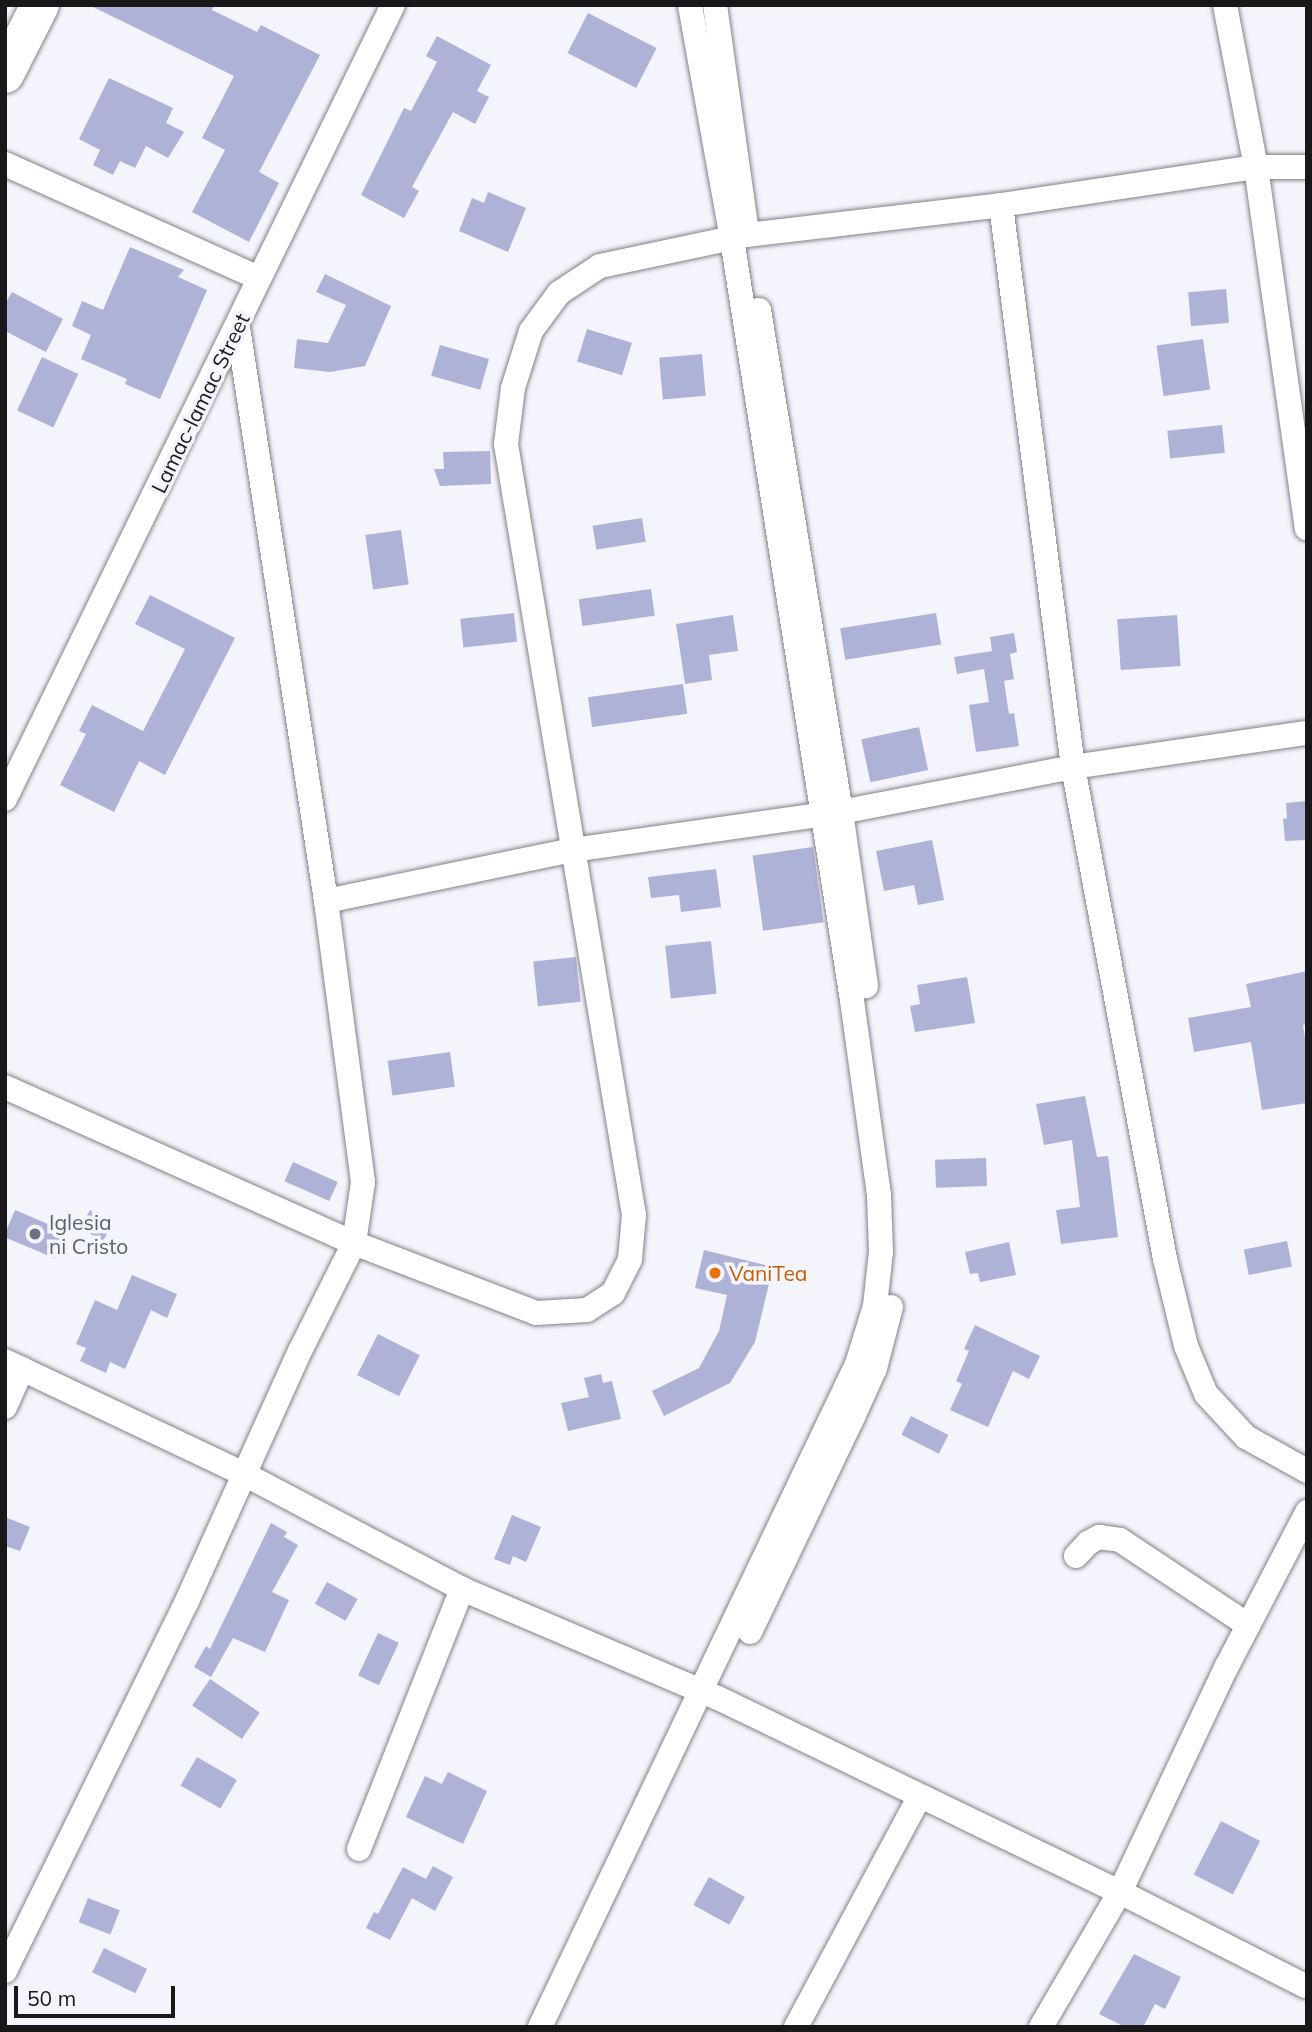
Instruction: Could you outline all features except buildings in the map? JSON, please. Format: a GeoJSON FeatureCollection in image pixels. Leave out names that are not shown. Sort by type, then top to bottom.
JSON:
{"type":"FeatureCollection","features":[{"type":"Feature","properties":{"kind":"highway"},"geometry":{"type":"LineString","coordinates":[[5,74],[40,5]]}},
{"type":"Feature","properties":{"kind":"street","name":"Lamac-lamac Street"},"geometry":{"type":"LineString","coordinates":[[5,799],[238,327],[259,278],[393,5]]}},
{"type":"Feature","properties":{"kind":"street"},"geometry":{"type":"LineString","coordinates":[[553,2018],[845,1413],[875,1368],[891,1309],[897,1253],[895,1194],[878,1128],[739,237],[690,5]]}},
{"type":"Feature","properties":{"kind":"street"},"geometry":{"type":"LineString","coordinates":[[715,5],[739,237]]}},
{"type":"Feature","properties":{"kind":"street"},"geometry":{"type":"LineString","coordinates":[[1224,5],[1256,167],[1297,411],[1307,528]]}},
{"type":"Feature","properties":{"kind":"street"},"geometry":{"type":"LineString","coordinates":[[5,164],[259,278]]}},
{"type":"Feature","properties":{"kind":"street"},"geometry":{"type":"LineString","coordinates":[[5,1087],[354,1243],[536,1313],[587,1310],[613,1293],[630,1259],[634,1215],[506,443],[513,388],[531,331],[559,293],[600,266],[739,237],[1001,205],[1256,167],[1307,167]]}},
{"type":"Feature","properties":{"kind":"street"},"geometry":{"type":"LineString","coordinates":[[1001,205],[1073,766],[1165,1259],[1186,1346],[1206,1394],[1246,1437],[1307,1471]]}},
{"type":"Feature","properties":{"kind":"street"},"geometry":{"type":"LineString","coordinates":[[5,1971],[246,1475],[300,1352],[354,1243],[363,1182],[326,901],[238,327]]}},
{"type":"Feature","properties":{"kind":"street"},"geometry":{"type":"LineString","coordinates":[[326,901],[573,850],[831,814],[1073,766],[1307,733]]}},
{"type":"Feature","properties":{"kind":"street"},"geometry":{"type":"LineString","coordinates":[[5,1407],[13,1365],[246,1475],[462,1589],[710,1695],[1120,1892],[1305,1986]]}},
{"type":"Feature","properties":{"kind":"street"},"geometry":{"type":"LineString","coordinates":[[1041,2027],[1120,1892],[1248,1625],[1307,1512]]}},
{"type":"Feature","properties":{"kind":"street"},"geometry":{"type":"LineString","coordinates":[[1076,1556],[1088,1543],[1099,1537],[1120,1540],[1248,1625]]}},
{"type":"Feature","properties":{"kind":"street"},"geometry":{"type":"LineString","coordinates":[[359,1849],[462,1589]]}},
{"type":"Feature","properties":{"kind":"street"},"geometry":{"type":"LineString","coordinates":[[796,2027],[920,1796]]}},
{"type":"Feature","properties":{"kind":"place","name":"Iglesia ni Cristo"},"geometry":{"type":"Point","coordinates":[35,1234]}},
{"type":"Feature","properties":{"kind":"place","name":"VaniTea"},"geometry":{"type":"Point","coordinates":[715,1273]}}]}
